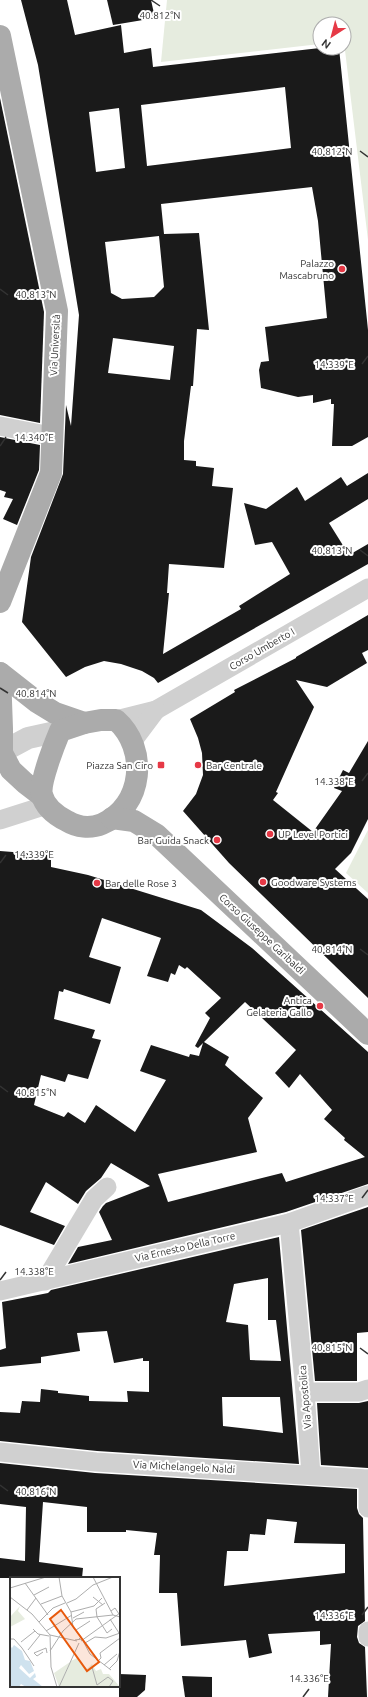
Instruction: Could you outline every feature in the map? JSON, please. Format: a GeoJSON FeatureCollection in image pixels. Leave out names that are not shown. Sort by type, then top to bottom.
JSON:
{"type":"FeatureCollection","features":[{"type":"Feature","properties":{"kind":"main road","name":"Via Università"},"geometry":{"type":"LineString","coordinates":[[0,602],[51,473],[51,436],[57,311],[1,39]]}},
{"type":"Feature","properties":{"kind":"main road"},"geometry":{"type":"LineString","coordinates":[[45,800],[44,776],[60,731],[84,723],[116,720],[125,728],[136,750],[138,772],[134,787],[130,798],[123,808],[112,818],[102,824],[88,827],[75,826],[58,817],[45,800],[12,770],[1,753],[2,729],[0,673],[55,713],[84,723]]}},
{"type":"Feature","properties":{"kind":"main road","name":"Corso Giuseppe Garibaldi"},"geometry":{"type":"LineString","coordinates":[[134,787],[142,810],[157,835]]}},
{"type":"Feature","properties":{"kind":"main road","name":"Corso Giuseppe Garibaldi"},"geometry":{"type":"LineString","coordinates":[[112,818],[134,821],[157,835],[368,1034]]}},
{"type":"Feature","properties":{"kind":"street"},"geometry":{"type":"LineString","coordinates":[[0,426],[51,436]]}},
{"type":"Feature","properties":{"kind":"street","name":"Corso Umberto I"},"geometry":{"type":"LineString","coordinates":[[116,720],[156,710],[368,588]]}},
{"type":"Feature","properties":{"kind":"street","name":"Corso Umberto I"},"geometry":{"type":"LineString","coordinates":[[132,742],[156,710]]}},
{"type":"Feature","properties":{"kind":"street"},"geometry":{"type":"LineString","coordinates":[[1,753],[28,738],[60,731]]}},
{"type":"Feature","properties":{"kind":"street"},"geometry":{"type":"LineString","coordinates":[[0,820],[45,800]]}},
{"type":"Feature","properties":{"kind":"street"},"geometry":{"type":"LineString","coordinates":[[45,1281],[94,1199],[108,1187]]}},
{"type":"Feature","properties":{"kind":"street","name":"Via Ernesto Della Torre"},"geometry":{"type":"LineString","coordinates":[[0,1291],[289,1223],[368,1195]]}},
{"type":"Feature","properties":{"kind":"street","name":"Via Apostolica"},"geometry":{"type":"LineString","coordinates":[[289,1223],[305,1392],[311,1475]]}},
{"type":"Feature","properties":{"kind":"street"},"geometry":{"type":"LineString","coordinates":[[305,1392],[359,1392],[368,1389]]}},
{"type":"Feature","properties":{"kind":"street","name":"Via Michelangelo Naldi"},"geometry":{"type":"LineString","coordinates":[[0,1452],[96,1462],[368,1479]]}},
{"type":"Feature","properties":{"kind":"street"},"geometry":{"type":"LineString","coordinates":[[368,1479],[368,1508]]}},
{"type":"Feature","properties":{"kind":"street"},"geometry":{"type":"LineString","coordinates":[[368,1631],[368,1637]]}},
{"type":"Feature","properties":{"kind":"shaded area"},"geometry":{"type":"Polygon","coordinates":[[[167,0],[368,0],[368,240],[346,56],[352,56],[352,16],[312,16],[312,45],[161,62],[167,0]]]}},
{"type":"Feature","properties":{"kind":"shaded area"},"geometry":{"type":"Polygon","coordinates":[[[368,830],[368,893],[346,873],[368,830]]]}},
{"type":"Feature","properties":{"kind":"building"},"geometry":{"type":"Polygon","coordinates":[[[21,0],[67,0],[75,35],[121,25],[124,53],[151,48],[153,67],[312,49],[312,56],[340,56],[368,330],[368,437],[352,446],[332,446],[334,404],[331,404],[331,399],[313,403],[313,395],[298,397],[261,388],[259,370],[261,362],[269,361],[265,327],[327,318],[318,221],[312,187],[161,204],[164,234],[199,233],[209,330],[197,329],[193,386],[191,386],[184,441],[184,460],[196,461],[196,466],[214,468],[212,486],[233,488],[224,568],[169,564],[167,593],[169,593],[163,654],[241,609],[239,606],[290,574],[272,542],[255,545],[244,503],[266,509],[297,487],[305,501],[341,477],[347,486],[368,473],[368,499],[329,523],[349,555],[368,544],[368,564],[158,683],[154,678],[142,671],[121,664],[104,661],[85,667],[66,677],[22,622],[31,557],[63,474],[66,405],[71,426],[79,315],[38,65],[21,0]],[[285,87],[141,105],[147,166],[291,148],[285,87]],[[119,108],[89,112],[96,172],[125,168],[119,108]],[[159,236],[105,242],[111,293],[122,299],[154,297],[164,287],[159,236]],[[113,338],[108,373],[170,380],[174,346],[113,338]]]}},
{"type":"Feature","properties":{"kind":"building"},"geometry":{"type":"Polygon","coordinates":[[[107,0],[151,0],[155,18],[113,25],[107,0]]]}},
{"type":"Feature","properties":{"kind":"building"},"geometry":{"type":"Polygon","coordinates":[[[0,98],[44,312],[40,423],[0,415],[0,98]]]}},
{"type":"Feature","properties":{"kind":"building"},"geometry":{"type":"Polygon","coordinates":[[[0,437],[40,445],[39,470],[17,525],[3,519],[13,499],[4,497],[6,492],[0,490],[0,437]]]}},
{"type":"Feature","properties":{"kind":"building"},"geometry":{"type":"Polygon","coordinates":[[[368,615],[368,650],[362,653],[367,663],[327,687],[296,680],[314,707],[276,792],[278,793],[273,800],[313,832],[342,791],[334,788],[343,770],[349,773],[368,741],[368,819],[351,853],[335,869],[368,899],[368,998],[229,863],[183,811],[196,794],[203,775],[202,753],[198,738],[190,719],[235,692],[234,690],[296,658],[368,615]]]}},
{"type":"Feature","properties":{"kind":"building"},"geometry":{"type":"Polygon","coordinates":[[[0,851],[51,855],[51,867],[88,875],[201,910],[252,948],[368,1052],[368,1184],[286,1212],[68,1264],[78,1247],[112,1240],[99,1212],[106,1203],[150,1186],[111,1163],[101,1178],[86,1191],[78,1204],[46,1182],[30,1212],[65,1226],[54,1245],[0,1225],[0,851]],[[102,918],[89,957],[121,967],[110,1004],[64,989],[63,992],[59,991],[54,1019],[95,1030],[92,1038],[101,1040],[88,1079],[68,1074],[65,1082],[41,1075],[34,1105],[64,1117],[68,1112],[85,1123],[96,1105],[135,1132],[166,1080],[140,1071],[151,1045],[189,1057],[190,1054],[199,1056],[203,1043],[198,1048],[195,1046],[210,1018],[205,1013],[221,998],[187,967],[185,969],[179,965],[175,975],[171,973],[168,982],[147,976],[161,938],[102,918]],[[245,1002],[204,1042],[229,1057],[225,1065],[263,1098],[248,1118],[257,1152],[158,1174],[168,1202],[282,1173],[286,1182],[365,1157],[344,1140],[345,1138],[324,1119],[332,1110],[300,1074],[289,1088],[275,1073],[296,1050],[245,1002]]]}},
{"type":"Feature","properties":{"kind":"building"},"geometry":{"type":"Polygon","coordinates":[[[368,1207],[368,1332],[357,1333],[357,1381],[315,1381],[301,1230],[368,1207]]]}},
{"type":"Feature","properties":{"kind":"building"},"geometry":{"type":"Polygon","coordinates":[[[279,1237],[299,1464],[97,1451],[0,1441],[0,1412],[20,1413],[22,1401],[40,1402],[41,1389],[58,1391],[58,1393],[89,1396],[89,1401],[128,1402],[127,1391],[149,1392],[149,1361],[143,1361],[143,1358],[114,1363],[107,1331],[77,1333],[80,1351],[41,1357],[41,1363],[0,1367],[0,1350],[6,1348],[2,1302],[48,1293],[51,1290],[279,1237]],[[268,1278],[234,1284],[226,1322],[248,1325],[250,1360],[281,1361],[276,1320],[268,1320],[268,1278]],[[222,1397],[223,1426],[283,1433],[280,1397],[222,1397]]]}},
{"type":"Feature","properties":{"kind":"building"},"geometry":{"type":"Polygon","coordinates":[[[368,1401],[368,1468],[321,1465],[317,1403],[359,1403],[368,1401]]]}},
{"type":"Feature","properties":{"kind":"building"},"geometry":{"type":"Polygon","coordinates":[[[0,1463],[95,1473],[357,1489],[357,1508],[359,1514],[363,1518],[365,1621],[358,1626],[357,1637],[359,1643],[365,1647],[367,1697],[328,1697],[331,1644],[320,1645],[320,1631],[268,1634],[272,1653],[249,1658],[246,1640],[181,1646],[177,1593],[159,1593],[160,1555],[154,1555],[157,1533],[126,1530],[126,1532],[87,1532],[87,1507],[43,1502],[39,1562],[83,1568],[82,1577],[0,1578],[0,1558],[25,1561],[26,1507],[0,1504],[0,1463]],[[267,1519],[265,1535],[250,1534],[248,1551],[227,1551],[224,1586],[345,1573],[345,1544],[294,1543],[297,1522],[267,1519]]]}},
{"type":"Feature","properties":{"kind":"building"},"geometry":{"type":"Polygon","coordinates":[[[120,1674],[146,1675],[145,1690],[137,1697],[119,1697],[120,1674]]]}},
{"type":"Feature","properties":{"kind":"building"},"geometry":{"type":"Polygon","coordinates":[[[182,1676],[212,1677],[212,1697],[185,1697],[182,1676]]]}},
{"type":"Feature","properties":{"kind":"place","name":"Palazzo Mascabruno"},"geometry":{"type":"Point","coordinates":[342,269]}},
{"type":"Feature","properties":{"kind":"place","name":"Piazza San Ciro"},"geometry":{"type":"Point","coordinates":[161,765]}},
{"type":"Feature","properties":{"kind":"place","name":"Bar Centrale"},"geometry":{"type":"Point","coordinates":[198,765]}},
{"type":"Feature","properties":{"kind":"place","name":"UP Level Portici"},"geometry":{"type":"Point","coordinates":[270,834]}},
{"type":"Feature","properties":{"kind":"place","name":"Bar Guida Snack"},"geometry":{"type":"Point","coordinates":[217,840]}},
{"type":"Feature","properties":{"kind":"place","name":"Goodware Systems"},"geometry":{"type":"Point","coordinates":[263,882]}},
{"type":"Feature","properties":{"kind":"place","name":"Bar delle Rose 3"},"geometry":{"type":"Point","coordinates":[97,883]}},
{"type":"Feature","properties":{"kind":"place","name":"Antica Gelateria Gallo"},"geometry":{"type":"Point","coordinates":[320,1006]}}]}
